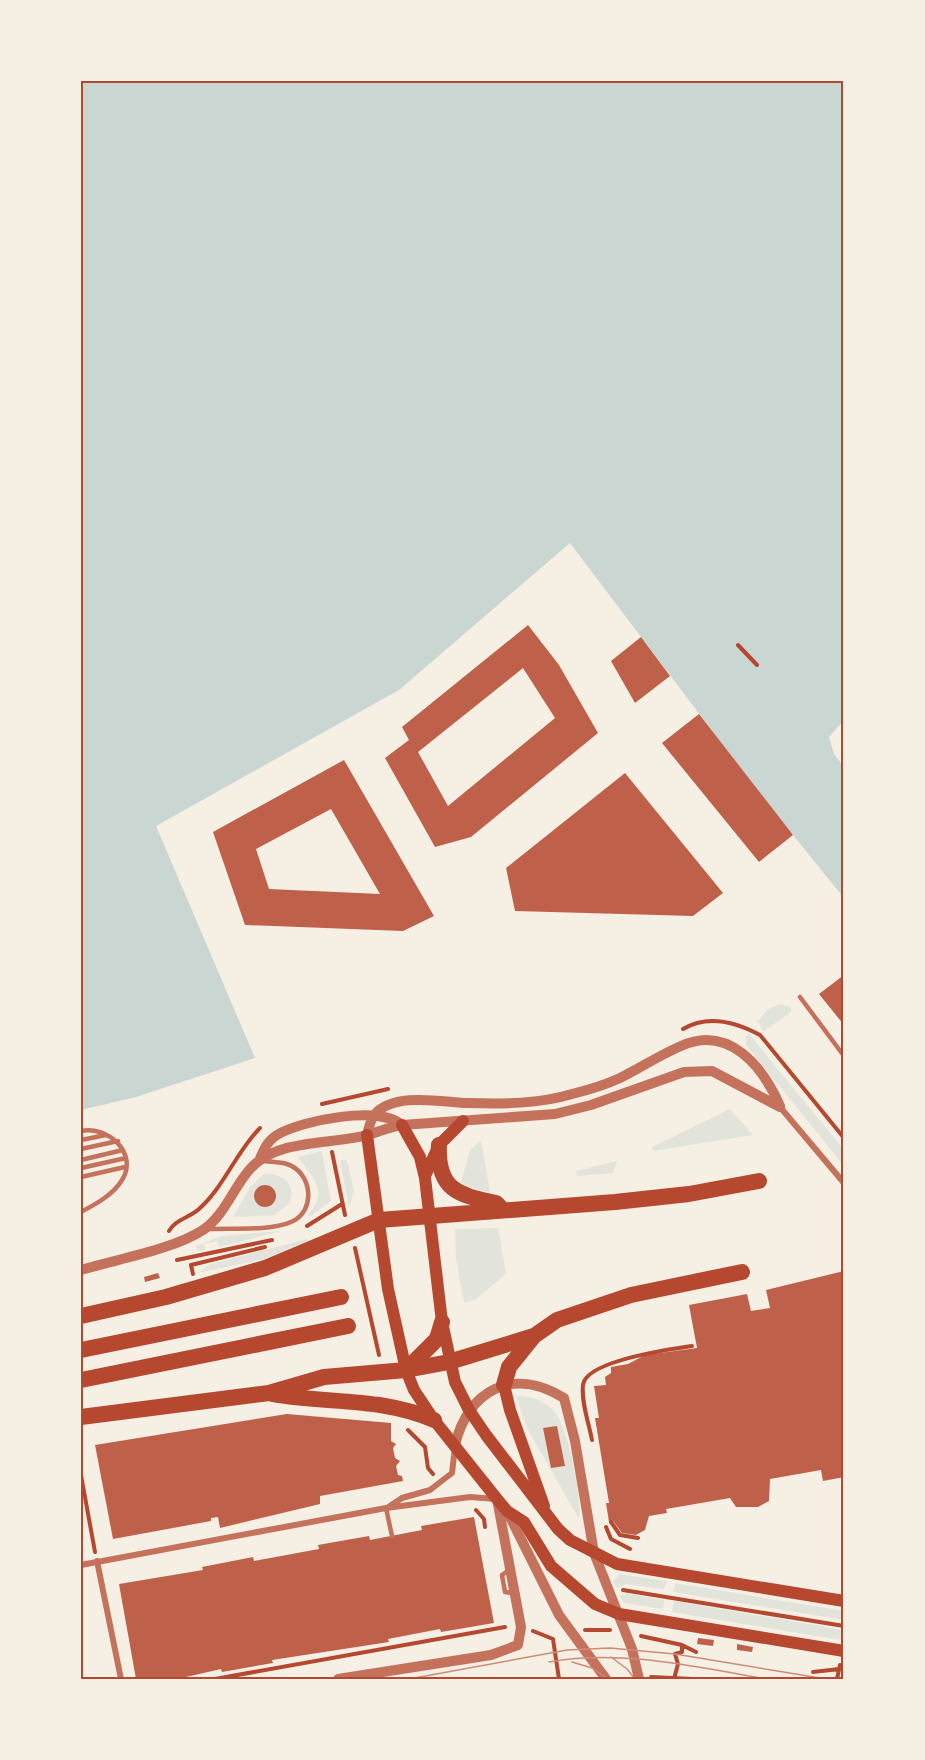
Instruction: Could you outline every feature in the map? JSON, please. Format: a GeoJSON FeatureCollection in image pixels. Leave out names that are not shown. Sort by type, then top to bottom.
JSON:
{"type":"FeatureCollection","features":[{"type":"Feature","properties":{"kind":"highway"},"geometry":{"type":"LineString","coordinates":[[439,1145],[438,1161],[444,1181],[453,1190],[496,1203],[503,1210]]}},
{"type":"Feature","properties":{"kind":"highway"},"geometry":{"type":"LineString","coordinates":[[81,1316],[166,1297],[265,1268],[379,1220],[689,1194],[759,1181]]}},
{"type":"Feature","properties":{"kind":"highway"},"geometry":{"type":"LineString","coordinates":[[504,1385],[510,1367],[534,1336],[557,1320],[631,1295],[742,1272]]}},
{"type":"Feature","properties":{"kind":"highway"},"geometry":{"type":"LineString","coordinates":[[81,1350],[341,1297]]}},
{"type":"Feature","properties":{"kind":"highway"},"geometry":{"type":"LineString","coordinates":[[406,1370],[437,1339],[442,1322]]}},
{"type":"Feature","properties":{"kind":"highway"},"geometry":{"type":"LineString","coordinates":[[81,1380],[348,1326]]}},
{"type":"Feature","properties":{"kind":"highway"},"geometry":{"type":"LineString","coordinates":[[81,1417],[269,1393],[324,1377],[406,1370],[450,1362],[534,1336]]}},
{"type":"Feature","properties":{"kind":"highway"},"geometry":{"type":"LineString","coordinates":[[269,1393],[301,1399],[393,1405],[434,1420]]}},
{"type":"Feature","properties":{"kind":"main road"},"geometry":{"type":"LineString","coordinates":[[424,1178],[439,1145],[464,1120]]}},
{"type":"Feature","properties":{"kind":"main road"},"geometry":{"type":"LineString","coordinates":[[402,1125],[420,1157],[442,1322],[450,1362],[469,1410],[547,1516],[570,1540],[616,1564],[844,1601]]}},
{"type":"Feature","properties":{"kind":"main road"},"geometry":{"type":"LineString","coordinates":[[367,1135],[388,1289],[406,1370],[414,1390],[434,1420],[497,1499],[507,1511],[524,1522],[551,1566],[595,1604],[619,1614],[844,1652]]}},
{"type":"Feature","properties":{"kind":"main road"},"geometry":{"type":"LineString","coordinates":[[504,1385],[510,1410],[547,1516]]}},
{"type":"Feature","properties":{"kind":"street"},"geometry":{"type":"LineString","coordinates":[[367,1135],[374,1115],[395,1103],[498,1104],[542,1101],[571,1095],[617,1079],[682,1045],[701,1040],[717,1040],[733,1045],[752,1061],[769,1082],[780,1107],[844,1183]]}},
{"type":"Feature","properties":{"kind":"street"},"geometry":{"type":"LineString","coordinates":[[81,1270],[168,1245],[205,1229],[219,1215],[250,1168],[258,1161],[288,1148],[367,1135],[402,1125],[555,1114],[591,1105],[657,1080],[693,1072],[712,1071],[780,1107]]}},
{"type":"Feature","properties":{"kind":"street"},"geometry":{"type":"LineString","coordinates":[[258,1161],[265,1145],[276,1135],[305,1124],[374,1115],[395,1119],[402,1125]]}},
{"type":"Feature","properties":{"kind":"street"},"geometry":{"type":"LineString","coordinates":[[386,1508],[402,1498],[430,1490],[452,1473],[460,1425],[469,1410],[486,1394],[504,1385],[526,1384],[552,1391],[564,1398],[575,1441],[594,1553],[626,1633],[639,1679]]}},
{"type":"Feature","properties":{"kind":"street"},"geometry":{"type":"LineString","coordinates":[[81,1564],[386,1508],[470,1497],[497,1499],[516,1594],[521,1637],[518,1645],[491,1654],[338,1679]]}},
{"type":"Feature","properties":{"kind":"street"},"geometry":{"type":"LineString","coordinates":[[507,1511],[537,1573],[571,1632],[606,1679]]}},
{"type":"Feature","properties":{"kind":"street"},"geometry":{"type":"LineString","coordinates":[[97,1561],[121,1679]]}},
{"type":"Feature","properties":{"kind":"lane"},"geometry":{"type":"LineString","coordinates":[[800,997],[844,1056]]}},
{"type":"Feature","properties":{"kind":"lane"},"geometry":{"type":"LineString","coordinates":[[81,1131],[88,1129],[109,1134],[118,1141],[126,1158],[123,1179],[103,1201],[81,1212]]}},
{"type":"Feature","properties":{"kind":"lane"},"geometry":{"type":"LineString","coordinates":[[81,1140],[109,1134]]}},
{"type":"Feature","properties":{"kind":"lane"},"geometry":{"type":"LineString","coordinates":[[81,1149],[118,1141]]}},
{"type":"Feature","properties":{"kind":"lane"},"geometry":{"type":"LineString","coordinates":[[81,1160],[123,1150]]}},
{"type":"Feature","properties":{"kind":"lane"},"geometry":{"type":"LineString","coordinates":[[81,1168],[126,1158]]}},
{"type":"Feature","properties":{"kind":"lane"},"geometry":{"type":"LineString","coordinates":[[205,1229],[277,1225],[290,1222],[304,1211],[309,1201],[302,1174],[288,1164],[258,1161]]}},
{"type":"Feature","properties":{"kind":"lane"},"geometry":{"type":"LineString","coordinates":[[81,1177],[125,1167]]}},
{"type":"Feature","properties":{"kind":"lane"},"geometry":{"type":"LineString","coordinates":[[386,1508],[392,1536]]}},
{"type":"Feature","properties":{"kind":"path"},"geometry":{"type":"LineString","coordinates":[[738,645],[757,665]]}},
{"type":"Feature","properties":{"kind":"path"},"geometry":{"type":"LineString","coordinates":[[711,1021],[741,1024],[760,1035],[844,1138]]}},
{"type":"Feature","properties":{"kind":"path"},"geometry":{"type":"LineString","coordinates":[[300,1230],[342,1204]]}},
{"type":"Feature","properties":{"kind":"path"},"geometry":{"type":"LineString","coordinates":[[336,1217],[344,1213]]}},
{"type":"Feature","properties":{"kind":"path"},"geometry":{"type":"LineString","coordinates":[[170,1261],[274,1239]]}},
{"type":"Feature","properties":{"kind":"path"},"geometry":{"type":"LineString","coordinates":[[191,1265],[278,1244]]}},
{"type":"Feature","properties":{"kind":"path"},"geometry":{"type":"LineString","coordinates":[[593,1452],[583,1384],[589,1374],[644,1354],[692,1346]]}},
{"type":"Feature","properties":{"kind":"path"},"geometry":{"type":"LineString","coordinates":[[81,1475],[97,1561]]}},
{"type":"Feature","properties":{"kind":"path"},"geometry":{"type":"LineString","coordinates":[[605,1519],[611,1539],[619,1545],[636,1551]]}},
{"type":"Feature","properties":{"kind":"path"},"geometry":{"type":"LineString","coordinates":[[611,1522],[620,1535],[638,1538]]}},
{"type":"Feature","properties":{"kind":"path"},"geometry":{"type":"LineString","coordinates":[[668,1596],[844,1626]]}},
{"type":"Feature","properties":{"kind":"path"},"geometry":{"type":"LineString","coordinates":[[215,1679],[505,1627]]}},
{"type":"Feature","properties":{"kind":"path"},"geometry":{"type":"LineString","coordinates":[[545,1635],[553,1639],[571,1632],[594,1628],[682,1645],[696,1652]]}},
{"type":"Feature","properties":{"kind":"path"},"geometry":{"type":"LineString","coordinates":[[553,1639],[560,1679]]}},
{"type":"Feature","properties":{"kind":"path"},"geometry":{"type":"LineString","coordinates":[[682,1645],[682,1652],[675,1654],[678,1664],[674,1678],[693,1679]]}},
{"type":"Feature","properties":{"kind":"path"},"geometry":{"type":"LineString","coordinates":[[813,1672],[839,1669]]}},
{"type":"Feature","properties":{"kind":"shaded area"},"geometry":{"type":"Polygon","coordinates":[[[81,81],[844,81],[844,720],[829,737],[834,754],[844,767],[844,898],[763,798],[570,543],[399,690],[156,826],[255,1058],[136,1097],[81,1110],[81,81]]]}},
{"type":"Feature","properties":{"kind":"shaded area"},"geometry":{"type":"Polygon","coordinates":[[[780,1004],[791,1007],[791,1012],[763,1032],[758,1021],[768,1009],[780,1004]]]}},
{"type":"Feature","properties":{"kind":"shaded area"},"geometry":{"type":"Polygon","coordinates":[[[749,1034],[844,1150],[844,1166],[746,1045],[746,1036],[749,1034]]]}},
{"type":"Feature","properties":{"kind":"shaded area"},"geometry":{"type":"Polygon","coordinates":[[[730,1109],[753,1135],[653,1151],[652,1147],[730,1109]]]}},
{"type":"Feature","properties":{"kind":"shaded area"},"geometry":{"type":"Polygon","coordinates":[[[481,1140],[490,1192],[467,1187],[461,1182],[470,1150],[481,1140]]]}},
{"type":"Feature","properties":{"kind":"shaded area"},"geometry":{"type":"Polygon","coordinates":[[[322,1151],[331,1201],[311,1216],[307,1215],[318,1199],[318,1191],[313,1177],[298,1157],[322,1151]]]}},
{"type":"Feature","properties":{"kind":"shaded area"},"geometry":{"type":"Polygon","coordinates":[[[340,1160],[346,1160],[348,1164],[354,1192],[349,1207],[340,1160]]]}},
{"type":"Feature","properties":{"kind":"shaded area"},"geometry":{"type":"Polygon","coordinates":[[[617,1161],[613,1173],[577,1176],[576,1171],[617,1161]]]}},
{"type":"Feature","properties":{"kind":"shaded area"},"geometry":{"type":"Polygon","coordinates":[[[264,1174],[277,1175],[287,1182],[291,1191],[289,1204],[274,1215],[233,1217],[251,1186],[264,1174]]]}},
{"type":"Feature","properties":{"kind":"shaded area"},"geometry":{"type":"Polygon","coordinates":[[[498,1228],[506,1274],[476,1299],[464,1303],[456,1258],[455,1229],[498,1228]]]}},
{"type":"Feature","properties":{"kind":"shaded area"},"geometry":{"type":"Polygon","coordinates":[[[281,1231],[219,1247],[217,1241],[204,1244],[205,1250],[198,1251],[196,1246],[222,1236],[281,1231]]]}},
{"type":"Feature","properties":{"kind":"shaded area"},"geometry":{"type":"Polygon","coordinates":[[[307,1239],[308,1241],[264,1259],[197,1273],[211,1264],[307,1239]]]}},
{"type":"Feature","properties":{"kind":"shaded area"},"geometry":{"type":"Polygon","coordinates":[[[516,1396],[541,1401],[554,1411],[559,1419],[573,1463],[579,1519],[527,1428],[516,1396]]]}},
{"type":"Feature","properties":{"kind":"shaded area"},"geometry":{"type":"Polygon","coordinates":[[[619,1574],[667,1581],[664,1589],[626,1584],[617,1588],[613,1582],[619,1574]]]}},
{"type":"Feature","properties":{"kind":"shaded area"},"geometry":{"type":"Polygon","coordinates":[[[675,1583],[844,1611],[844,1620],[673,1592],[675,1583]]]}},
{"type":"Feature","properties":{"kind":"shaded area"},"geometry":{"type":"Polygon","coordinates":[[[628,1594],[664,1600],[663,1609],[624,1603],[619,1596],[628,1594]]]}},
{"type":"Feature","properties":{"kind":"shaded area"},"geometry":{"type":"Polygon","coordinates":[[[674,1601],[843,1630],[841,1640],[672,1612],[674,1601]]]}},
{"type":"Feature","properties":{"kind":"building"},"geometry":{"type":"Polygon","coordinates":[[[528,625],[559,665],[598,733],[471,837],[435,847],[385,758],[409,740],[402,727],[528,625]],[[523,668],[418,752],[448,806],[555,718],[523,668]]]}},
{"type":"Feature","properties":{"kind":"building"},"geometry":{"type":"Polygon","coordinates":[[[641,637],[670,676],[635,703],[611,661],[641,637]]]}},
{"type":"Feature","properties":{"kind":"building"},"geometry":{"type":"Polygon","coordinates":[[[699,714],[793,835],[759,862],[662,743],[699,714]]]}},
{"type":"Feature","properties":{"kind":"building"},"geometry":{"type":"Polygon","coordinates":[[[344,760],[434,916],[403,931],[245,925],[213,832],[344,760]],[[331,809],[256,849],[269,889],[380,894],[331,809]]]}},
{"type":"Feature","properties":{"kind":"building"},"geometry":{"type":"Polygon","coordinates":[[[625,773],[723,893],[693,916],[515,911],[506,868],[625,773]]]}},
{"type":"Feature","properties":{"kind":"building"},"geometry":{"type":"Polygon","coordinates":[[[844,975],[844,1025],[819,994],[844,975]]]}},
{"type":"Feature","properties":{"kind":"building"},"geometry":{"type":"Polygon","coordinates":[[[261,1185],[269,1185],[276,1192],[276,1200],[269,1207],[261,1207],[254,1200],[254,1192],[261,1185]]]}},
{"type":"Feature","properties":{"kind":"building"},"geometry":{"type":"Polygon","coordinates":[[[844,1271],[844,1477],[823,1481],[821,1470],[770,1479],[769,1501],[758,1507],[736,1507],[730,1498],[666,1509],[667,1513],[649,1516],[645,1530],[636,1535],[622,1533],[613,1521],[609,1522],[606,1503],[609,1503],[595,1418],[599,1418],[594,1386],[606,1385],[605,1377],[611,1373],[611,1367],[628,1364],[645,1355],[697,1348],[689,1305],[747,1294],[751,1311],[770,1308],[766,1290],[844,1271]]]}},
{"type":"Feature","properties":{"kind":"building"},"geometry":{"type":"Polygon","coordinates":[[[158,1273],[160,1278],[145,1282],[144,1277],[158,1273]]]}},
{"type":"Feature","properties":{"kind":"building"},"geometry":{"type":"Polygon","coordinates":[[[287,1414],[391,1423],[391,1441],[396,1444],[393,1448],[395,1458],[400,1461],[396,1466],[398,1475],[402,1476],[403,1481],[320,1496],[320,1504],[220,1528],[218,1517],[211,1518],[211,1521],[113,1539],[95,1445],[287,1414]]]}},
{"type":"Feature","properties":{"kind":"building"},"geometry":{"type":"Polygon","coordinates":[[[557,1426],[565,1466],[551,1468],[543,1428],[557,1426]]]}},
{"type":"Feature","properties":{"kind":"building"},"geometry":{"type":"Polygon","coordinates":[[[474,1517],[494,1623],[441,1632],[440,1629],[388,1639],[389,1642],[272,1660],[273,1663],[222,1672],[221,1669],[177,1679],[136,1679],[119,1584],[203,1570],[202,1567],[253,1557],[254,1561],[319,1549],[318,1545],[369,1536],[370,1540],[422,1530],[421,1526],[474,1517]]]}},
{"type":"Feature","properties":{"kind":"building"},"geometry":{"type":"Polygon","coordinates":[[[698,1638],[714,1640],[713,1646],[697,1644],[698,1638]]]}},
{"type":"Feature","properties":{"kind":"building"},"geometry":{"type":"Polygon","coordinates":[[[737,1644],[753,1647],[752,1652],[737,1650],[737,1644]]]}},
{"type":"Feature","properties":{"kind":"tram line"},"geometry":{"type":"LineString","coordinates":[[409,1679],[567,1650],[610,1648],[675,1654],[826,1679]]}},
{"type":"Feature","properties":{"kind":"tram line"},"geometry":{"type":"LineString","coordinates":[[549,1662],[604,1657],[658,1661],[767,1679]]}},
{"type":"Feature","properties":{"kind":"tram line"},"geometry":{"type":"LineString","coordinates":[[611,1657],[627,1669],[635,1679]]}},
{"type":"Feature","properties":{"kind":"tram line"},"geometry":{"type":"LineString","coordinates":[[572,1662],[592,1668],[608,1679]]}}]}
